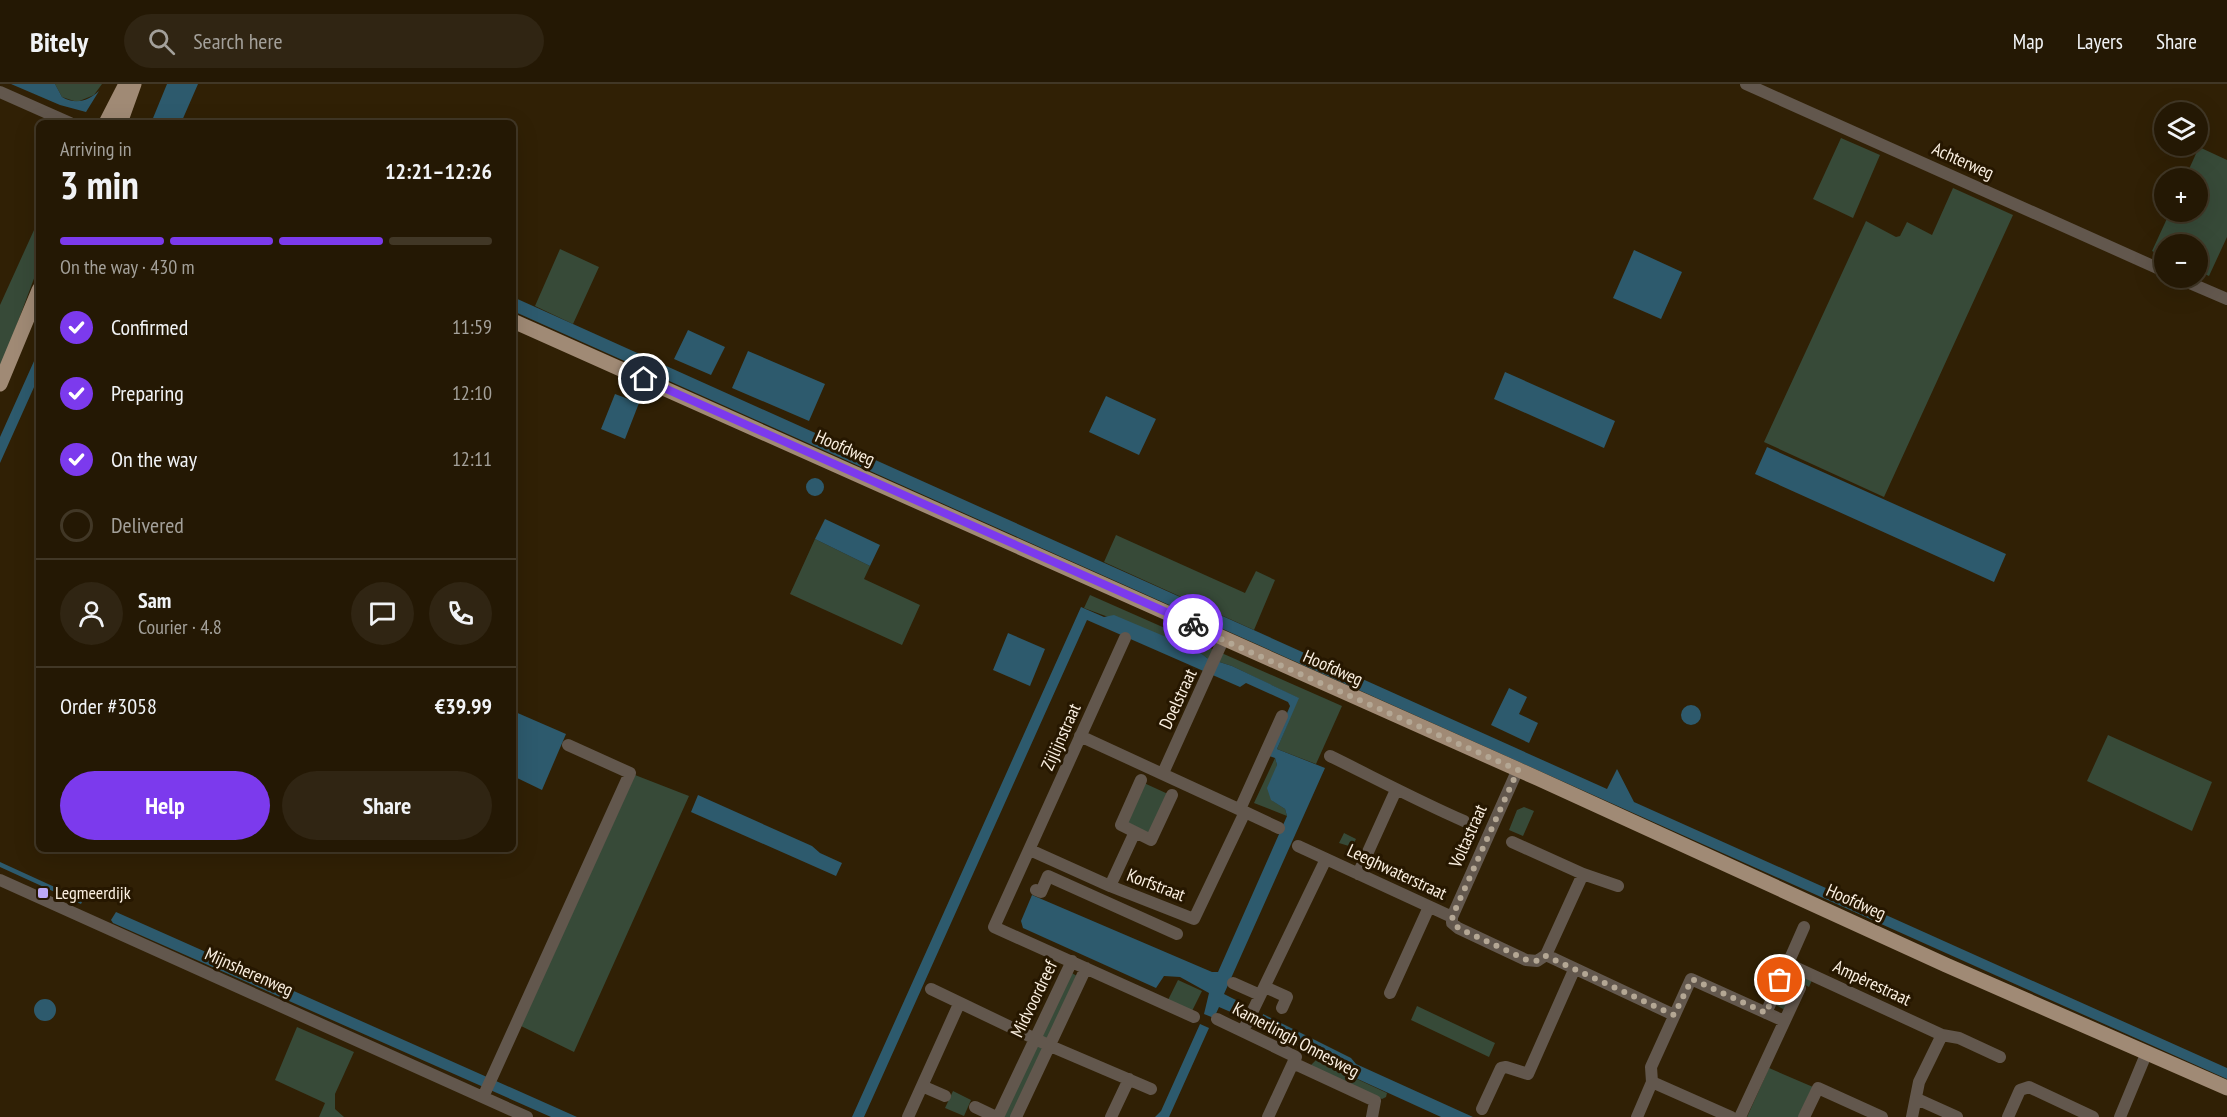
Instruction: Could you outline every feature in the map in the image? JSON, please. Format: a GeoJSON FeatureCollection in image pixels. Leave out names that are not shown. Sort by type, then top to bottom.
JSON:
{"type":"FeatureCollection","features":[{"type":"Feature","properties":{"kind":"main road"},"geometry":{"type":"LineString","coordinates":[[108,120],[126,84]]}},
{"type":"Feature","properties":{"kind":"main road"},"geometry":{"type":"LineString","coordinates":[[121,120],[134,84]]}},
{"type":"Feature","properties":{"kind":"main road"},"geometry":{"type":"LineString","coordinates":[[0,384],[36,297]]}},
{"type":"Feature","properties":{"kind":"main road","name":"Hoofdweg"},"geometry":{"type":"LineString","coordinates":[[516,322],[1162,612],[1207,630],[1223,640],[1516,773],[2056,1013],[2227,1097]]}},
{"type":"Feature","properties":{"kind":"main road","name":"Hoofdweg"},"geometry":{"type":"LineString","coordinates":[[2146,1056],[2227,1088]]}},
{"type":"Feature","properties":{"kind":"street","name":"Achterweg"},"geometry":{"type":"LineString","coordinates":[[1746,84],[2154,268]]}},
{"type":"Feature","properties":{"kind":"street"},"geometry":{"type":"LineString","coordinates":[[0,92],[62,120]]}},
{"type":"Feature","properties":{"kind":"street"},"geometry":{"type":"LineString","coordinates":[[2201,288],[2227,299]]}},
{"type":"Feature","properties":{"kind":"street","name":"Zijlijnstraat"},"geometry":{"type":"LineString","coordinates":[[1072,961],[994,927],[1125,638]]}},
{"type":"Feature","properties":{"kind":"street","name":"Doelstraat"},"geometry":{"type":"LineString","coordinates":[[1163,773],[1216,660],[1223,640]]}},
{"type":"Feature","properties":{"kind":"street","name":"Korfstraat"},"geometry":{"type":"LineString","coordinates":[[1030,850],[1110,886],[1194,919],[1282,716]]}},
{"type":"Feature","properties":{"kind":"street"},"geometry":{"type":"LineString","coordinates":[[1080,736],[1279,828]]}},
{"type":"Feature","properties":{"kind":"street"},"geometry":{"type":"LineString","coordinates":[[485,1094],[630,773],[568,745]]}},
{"type":"Feature","properties":{"kind":"street"},"geometry":{"type":"LineString","coordinates":[[1330,756],[1464,821]]}},
{"type":"Feature","properties":{"kind":"street","name":"Voltastraat"},"geometry":{"type":"LineString","coordinates":[[1452,917],[1516,773]]}},
{"type":"Feature","properties":{"kind":"street"},"geometry":{"type":"LineString","coordinates":[[1141,780],[1121,825],[1134,834],[1151,840],[1172,795]]}},
{"type":"Feature","properties":{"kind":"street"},"geometry":{"type":"LineString","coordinates":[[1358,874],[1396,790]]}},
{"type":"Feature","properties":{"kind":"street"},"geometry":{"type":"LineString","coordinates":[[1110,886],[1134,834]]}},
{"type":"Feature","properties":{"kind":"street"},"geometry":{"type":"LineString","coordinates":[[1512,842],[1583,874],[1618,886]]}},
{"type":"Feature","properties":{"kind":"street","name":"Leeghwaterstraat"},"geometry":{"type":"LineString","coordinates":[[1298,846],[1452,917],[1458,928],[1527,960],[1538,961],[1546,956],[1674,1015]]}},
{"type":"Feature","properties":{"kind":"street","name":"Leeghwaterstraat"},"geometry":{"type":"LineString","coordinates":[[1243,1031],[1326,859]]}},
{"type":"Feature","properties":{"kind":"street"},"geometry":{"type":"LineString","coordinates":[[1546,956],[1583,874]]}},
{"type":"Feature","properties":{"kind":"street"},"geometry":{"type":"LineString","coordinates":[[1036,890],[1041,892],[1048,876],[1177,934]]}},
{"type":"Feature","properties":{"kind":"street","name":"Mijnsherenweg"},"geometry":{"type":"LineString","coordinates":[[0,880],[485,1094],[527,1117]]}},
{"type":"Feature","properties":{"kind":"street"},"geometry":{"type":"LineString","coordinates":[[1390,993],[1429,907]]}},
{"type":"Feature","properties":{"kind":"street"},"geometry":{"type":"LineString","coordinates":[[1766,1013],[1804,927]]}},
{"type":"Feature","properties":{"kind":"street","name":"Midvoordreef"},"geometry":{"type":"LineString","coordinates":[[975,1107],[997,1117],[1072,961],[1086,968],[1016,1117]]}},
{"type":"Feature","properties":{"kind":"street","name":"Ampèrestraat"},"geometry":{"type":"LineString","coordinates":[[1788,964],[1942,1035],[1959,1038],[2000,1057]]}},
{"type":"Feature","properties":{"kind":"street"},"geometry":{"type":"LineString","coordinates":[[1086,968],[1194,1017]]}},
{"type":"Feature","properties":{"kind":"street"},"geometry":{"type":"LineString","coordinates":[[1482,1109],[1501,1068],[1506,1067],[1527,1074],[1574,970]]}},
{"type":"Feature","properties":{"kind":"street"},"geometry":{"type":"LineString","coordinates":[[1637,1117],[1652,1082],[1651,1067],[1692,979],[1784,1021]]}},
{"type":"Feature","properties":{"kind":"street"},"geometry":{"type":"LineString","coordinates":[[1233,983],[1287,997],[1282,1008]]}},
{"type":"Feature","properties":{"kind":"street"},"geometry":{"type":"LineString","coordinates":[[1740,1117],[1800,988]]}},
{"type":"Feature","properties":{"kind":"street"},"geometry":{"type":"LineString","coordinates":[[931,989],[1048,1045],[1151,1089]]}},
{"type":"Feature","properties":{"kind":"street"},"geometry":{"type":"LineString","coordinates":[[908,1117],[959,1004]]}},
{"type":"Feature","properties":{"kind":"street","name":"Kamerlingh Onnesweg"},"geometry":{"type":"LineString","coordinates":[[1217,1019],[1296,1057],[1293,1063],[1375,1101],[1372,1117]]}},
{"type":"Feature","properties":{"kind":"street"},"geometry":{"type":"LineString","coordinates":[[1912,1117],[1919,1082],[1942,1035]]}},
{"type":"Feature","properties":{"kind":"street"},"geometry":{"type":"LineString","coordinates":[[2120,1117],[2146,1056]]}},
{"type":"Feature","properties":{"kind":"street"},"geometry":{"type":"LineString","coordinates":[[1268,1117],[1293,1063]]}},
{"type":"Feature","properties":{"kind":"street"},"geometry":{"type":"LineString","coordinates":[[1111,1117],[1129,1079]]}},
{"type":"Feature","properties":{"kind":"street"},"geometry":{"type":"LineString","coordinates":[[1652,1082],[1731,1117]]}},
{"type":"Feature","properties":{"kind":"street"},"geometry":{"type":"LineString","coordinates":[[922,1086],[945,1096]]}},
{"type":"Feature","properties":{"kind":"street"},"geometry":{"type":"LineString","coordinates":[[2008,1117],[2020,1090],[2029,1087],[2093,1117]]}},
{"type":"Feature","properties":{"kind":"street"},"geometry":{"type":"LineString","coordinates":[[1804,1117],[1818,1088],[1882,1117]]}},
{"type":"Feature","properties":{"kind":"street"},"geometry":{"type":"LineString","coordinates":[[1917,1099],[1957,1117]]}},
{"type":"Feature","properties":{"kind":"green space"},"geometry":{"type":"Polygon","coordinates":[[[55,84],[102,84],[94,95],[77,102],[62,97],[55,84]]]}},
{"type":"Feature","properties":{"kind":"green space"},"geometry":{"type":"Polygon","coordinates":[[[1841,138],[1880,155],[1853,218],[1813,199],[1841,138]]]}},
{"type":"Feature","properties":{"kind":"green space"},"geometry":{"type":"Polygon","coordinates":[[[2208,151],[2227,160],[2227,237],[2209,276],[2208,234],[2160,234],[2165,222],[2208,222],[2208,168],[2190,168],[2195,156],[2208,156],[2208,151]]]}},
{"type":"Feature","properties":{"kind":"green space"},"geometry":{"type":"Polygon","coordinates":[[[1953,188],[2013,215],[1884,497],[1764,442],[1866,221],[1896,237],[1900,236],[1907,222],[1932,235],[1953,188]]]}},
{"type":"Feature","properties":{"kind":"green space"},"geometry":{"type":"Polygon","coordinates":[[[36,226],[36,273],[0,370],[0,305],[36,226]]]}},
{"type":"Feature","properties":{"kind":"green space"},"geometry":{"type":"Polygon","coordinates":[[[560,249],[599,267],[573,324],[535,306],[560,249]]]}},
{"type":"Feature","properties":{"kind":"green space"},"geometry":{"type":"Polygon","coordinates":[[[1116,535],[1245,593],[1256,571],[1275,580],[1254,630],[1104,562],[1116,535]]]}},
{"type":"Feature","properties":{"kind":"green space"},"geometry":{"type":"Polygon","coordinates":[[[815,539],[870,566],[864,579],[920,605],[902,645],[790,594],[815,539]]]}},
{"type":"Feature","properties":{"kind":"green space"},"geometry":{"type":"Polygon","coordinates":[[[1090,595],[1342,706],[1316,764],[1277,749],[1298,698],[1232,666],[1207,658],[1197,650],[1084,608],[1090,595]]]}},
{"type":"Feature","properties":{"kind":"green space"},"geometry":{"type":"Polygon","coordinates":[[[2108,735],[2212,782],[2192,831],[2087,781],[2108,735]]]}},
{"type":"Feature","properties":{"kind":"green space"},"geometry":{"type":"Polygon","coordinates":[[[1275,758],[1277,765],[1273,801],[1285,809],[1287,816],[1254,803],[1275,758]]]}},
{"type":"Feature","properties":{"kind":"green space"},"geometry":{"type":"Polygon","coordinates":[[[635,775],[689,796],[574,1052],[521,1026],[635,775]]]}},
{"type":"Feature","properties":{"kind":"green space"},"geometry":{"type":"Polygon","coordinates":[[[1144,783],[1168,794],[1149,835],[1126,824],[1144,783]]]}},
{"type":"Feature","properties":{"kind":"green space"},"geometry":{"type":"Polygon","coordinates":[[[1524,807],[1534,811],[1523,836],[1509,830],[1517,810],[1524,807]]]}},
{"type":"Feature","properties":{"kind":"green space"},"geometry":{"type":"Polygon","coordinates":[[[1344,833],[1356,839],[1352,847],[1339,843],[1344,833]]]}},
{"type":"Feature","properties":{"kind":"green space"},"geometry":{"type":"Polygon","coordinates":[[[1070,972],[1077,976],[1012,1117],[1004,1117],[1070,972]]]}},
{"type":"Feature","properties":{"kind":"green space"},"geometry":{"type":"Polygon","coordinates":[[[1796,974],[1812,980],[1809,987],[1800,982],[1796,986],[1785,1010],[1774,1004],[1786,978],[1796,974]]]}},
{"type":"Feature","properties":{"kind":"green space"},"geometry":{"type":"Polygon","coordinates":[[[1178,980],[1202,991],[1192,1011],[1168,1000],[1178,980]]]}},
{"type":"Feature","properties":{"kind":"green space"},"geometry":{"type":"Polygon","coordinates":[[[1417,1006],[1495,1043],[1489,1057],[1411,1020],[1417,1006]]]}},
{"type":"Feature","properties":{"kind":"green space"},"geometry":{"type":"Polygon","coordinates":[[[297,1027],[354,1052],[335,1094],[335,1109],[344,1117],[319,1117],[325,1103],[275,1080],[297,1027]]]}},
{"type":"Feature","properties":{"kind":"green space"},"geometry":{"type":"Polygon","coordinates":[[[1316,1060],[1387,1093],[1386,1097],[1382,1099],[1310,1066],[1316,1060]]]}},
{"type":"Feature","properties":{"kind":"green space"},"geometry":{"type":"Polygon","coordinates":[[[1769,1068],[1813,1087],[1799,1117],[1747,1117],[1769,1068]]]}},
{"type":"Feature","properties":{"kind":"green space"},"geometry":{"type":"Polygon","coordinates":[[[953,1091],[971,1100],[964,1116],[945,1108],[953,1091]]]}},
{"type":"Feature","properties":{"kind":"water"},"geometry":{"type":"Polygon","coordinates":[[[11,84],[55,84],[62,97],[72,101],[86,99],[99,91],[86,112],[60,105],[11,84]]]}},
{"type":"Feature","properties":{"kind":"water"},"geometry":{"type":"Polygon","coordinates":[[[167,84],[198,84],[182,120],[152,120],[167,84]]]}},
{"type":"Feature","properties":{"kind":"water"},"geometry":{"type":"Polygon","coordinates":[[[1634,250],[1682,272],[1661,319],[1613,298],[1634,250]]]}},
{"type":"Feature","properties":{"kind":"water"},"geometry":{"type":"Polygon","coordinates":[[[516,298],[1607,789],[1617,769],[1634,802],[2227,1068],[2227,1079],[516,312],[516,298]]]}},
{"type":"Feature","properties":{"kind":"water"},"geometry":{"type":"Polygon","coordinates":[[[688,330],[725,347],[711,375],[674,359],[688,330]]]}},
{"type":"Feature","properties":{"kind":"water"},"geometry":{"type":"Polygon","coordinates":[[[748,351],[825,384],[809,421],[732,388],[748,351]]]}},
{"type":"Feature","properties":{"kind":"water"},"geometry":{"type":"Polygon","coordinates":[[[36,357],[36,383],[0,463],[0,437],[36,357]]]}},
{"type":"Feature","properties":{"kind":"water"},"geometry":{"type":"Polygon","coordinates":[[[1505,372],[1615,421],[1604,448],[1494,399],[1505,372]]]}},
{"type":"Feature","properties":{"kind":"water"},"geometry":{"type":"Polygon","coordinates":[[[615,394],[639,403],[625,439],[601,429],[615,394]]]}},
{"type":"Feature","properties":{"kind":"water"},"geometry":{"type":"Polygon","coordinates":[[[1106,396],[1156,419],[1139,455],[1089,432],[1106,396]]]}},
{"type":"Feature","properties":{"kind":"water"},"geometry":{"type":"Polygon","coordinates":[[[1767,447],[2006,554],[1994,582],[1755,474],[1767,447]]]}},
{"type":"Feature","properties":{"kind":"water"},"geometry":{"type":"Polygon","coordinates":[[[811,478],[819,478],[824,483],[822,494],[811,496],[806,491],[806,483],[811,478]]]}},
{"type":"Feature","properties":{"kind":"water"},"geometry":{"type":"Polygon","coordinates":[[[825,519],[880,545],[870,566],[815,539],[825,519]]]}},
{"type":"Feature","properties":{"kind":"water"},"geometry":{"type":"Polygon","coordinates":[[[1081,607],[1104,617],[1114,615],[1197,650],[1207,658],[1232,666],[1299,698],[1277,749],[1325,768],[1224,994],[1244,1004],[1240,1016],[1219,1007],[1214,1018],[1204,1014],[1209,993],[1180,977],[1164,976],[1156,988],[1023,928],[1021,921],[1032,895],[1212,972],[1218,972],[1287,816],[1285,809],[1271,800],[1267,788],[1277,765],[1275,758],[1269,756],[1290,706],[1288,702],[1246,683],[1240,687],[1087,620],[864,1117],[852,1117],[1081,607]]]}},
{"type":"Feature","properties":{"kind":"water"},"geometry":{"type":"Polygon","coordinates":[[[1008,633],[1045,649],[1030,686],[993,670],[1008,633]]]}},
{"type":"Feature","properties":{"kind":"water"},"geometry":{"type":"Polygon","coordinates":[[[1509,688],[1527,697],[1519,714],[1538,723],[1529,743],[1491,725],[1509,688]]]}},
{"type":"Feature","properties":{"kind":"water"},"geometry":{"type":"Polygon","coordinates":[[[1691,705],[1698,708],[1701,715],[1698,722],[1691,725],[1684,722],[1681,715],[1684,708],[1691,705]]]}},
{"type":"Feature","properties":{"kind":"water"},"geometry":{"type":"Polygon","coordinates":[[[516,712],[566,734],[542,790],[516,777],[516,712]]]}},
{"type":"Feature","properties":{"kind":"water"},"geometry":{"type":"Polygon","coordinates":[[[698,795],[812,846],[820,853],[842,863],[836,876],[691,812],[698,795]]]}},
{"type":"Feature","properties":{"kind":"water"},"geometry":{"type":"Polygon","coordinates":[[[0,862],[83,900],[81,904],[0,867],[0,862]]]}},
{"type":"Feature","properties":{"kind":"water"},"geometry":{"type":"Polygon","coordinates":[[[116,912],[577,1117],[551,1117],[113,923],[111,920],[116,912]]]}},
{"type":"Feature","properties":{"kind":"water"},"geometry":{"type":"Polygon","coordinates":[[[45,999],[53,1002],[56,1010],[53,1018],[45,1021],[37,1018],[34,1010],[37,1002],[45,999]]]}},
{"type":"Feature","properties":{"kind":"water"},"geometry":{"type":"Polygon","coordinates":[[[1263,1014],[1351,1058],[1356,1064],[1473,1117],[1441,1117],[1316,1060],[1317,1055],[1260,1028],[1263,1014]]]}},
{"type":"Feature","properties":{"kind":"water"},"geometry":{"type":"Polygon","coordinates":[[[1200,1024],[1209,1028],[1169,1117],[1155,1117],[1161,1111],[1200,1024]]]}},
{"type":"Feature","properties":{"kind":"way so far"},"geometry":{"type":"LineString","coordinates":[[1193,624],[1223,640],[1518,770],[1452,917],[1452,923],[1458,928],[1527,960],[1538,961],[1546,956],[1674,1015],[1692,979],[1766,1013],[1780,980]]}},
{"type":"Feature","properties":{"kind":"place","name":"Legmeerdijk"},"geometry":{"type":"Point","coordinates":[43,893]}},
{"type":"Feature","properties":{"kind":"route"},"geometry":{"type":"LineString","coordinates":[[644,379],[1193,624]]}}]}
